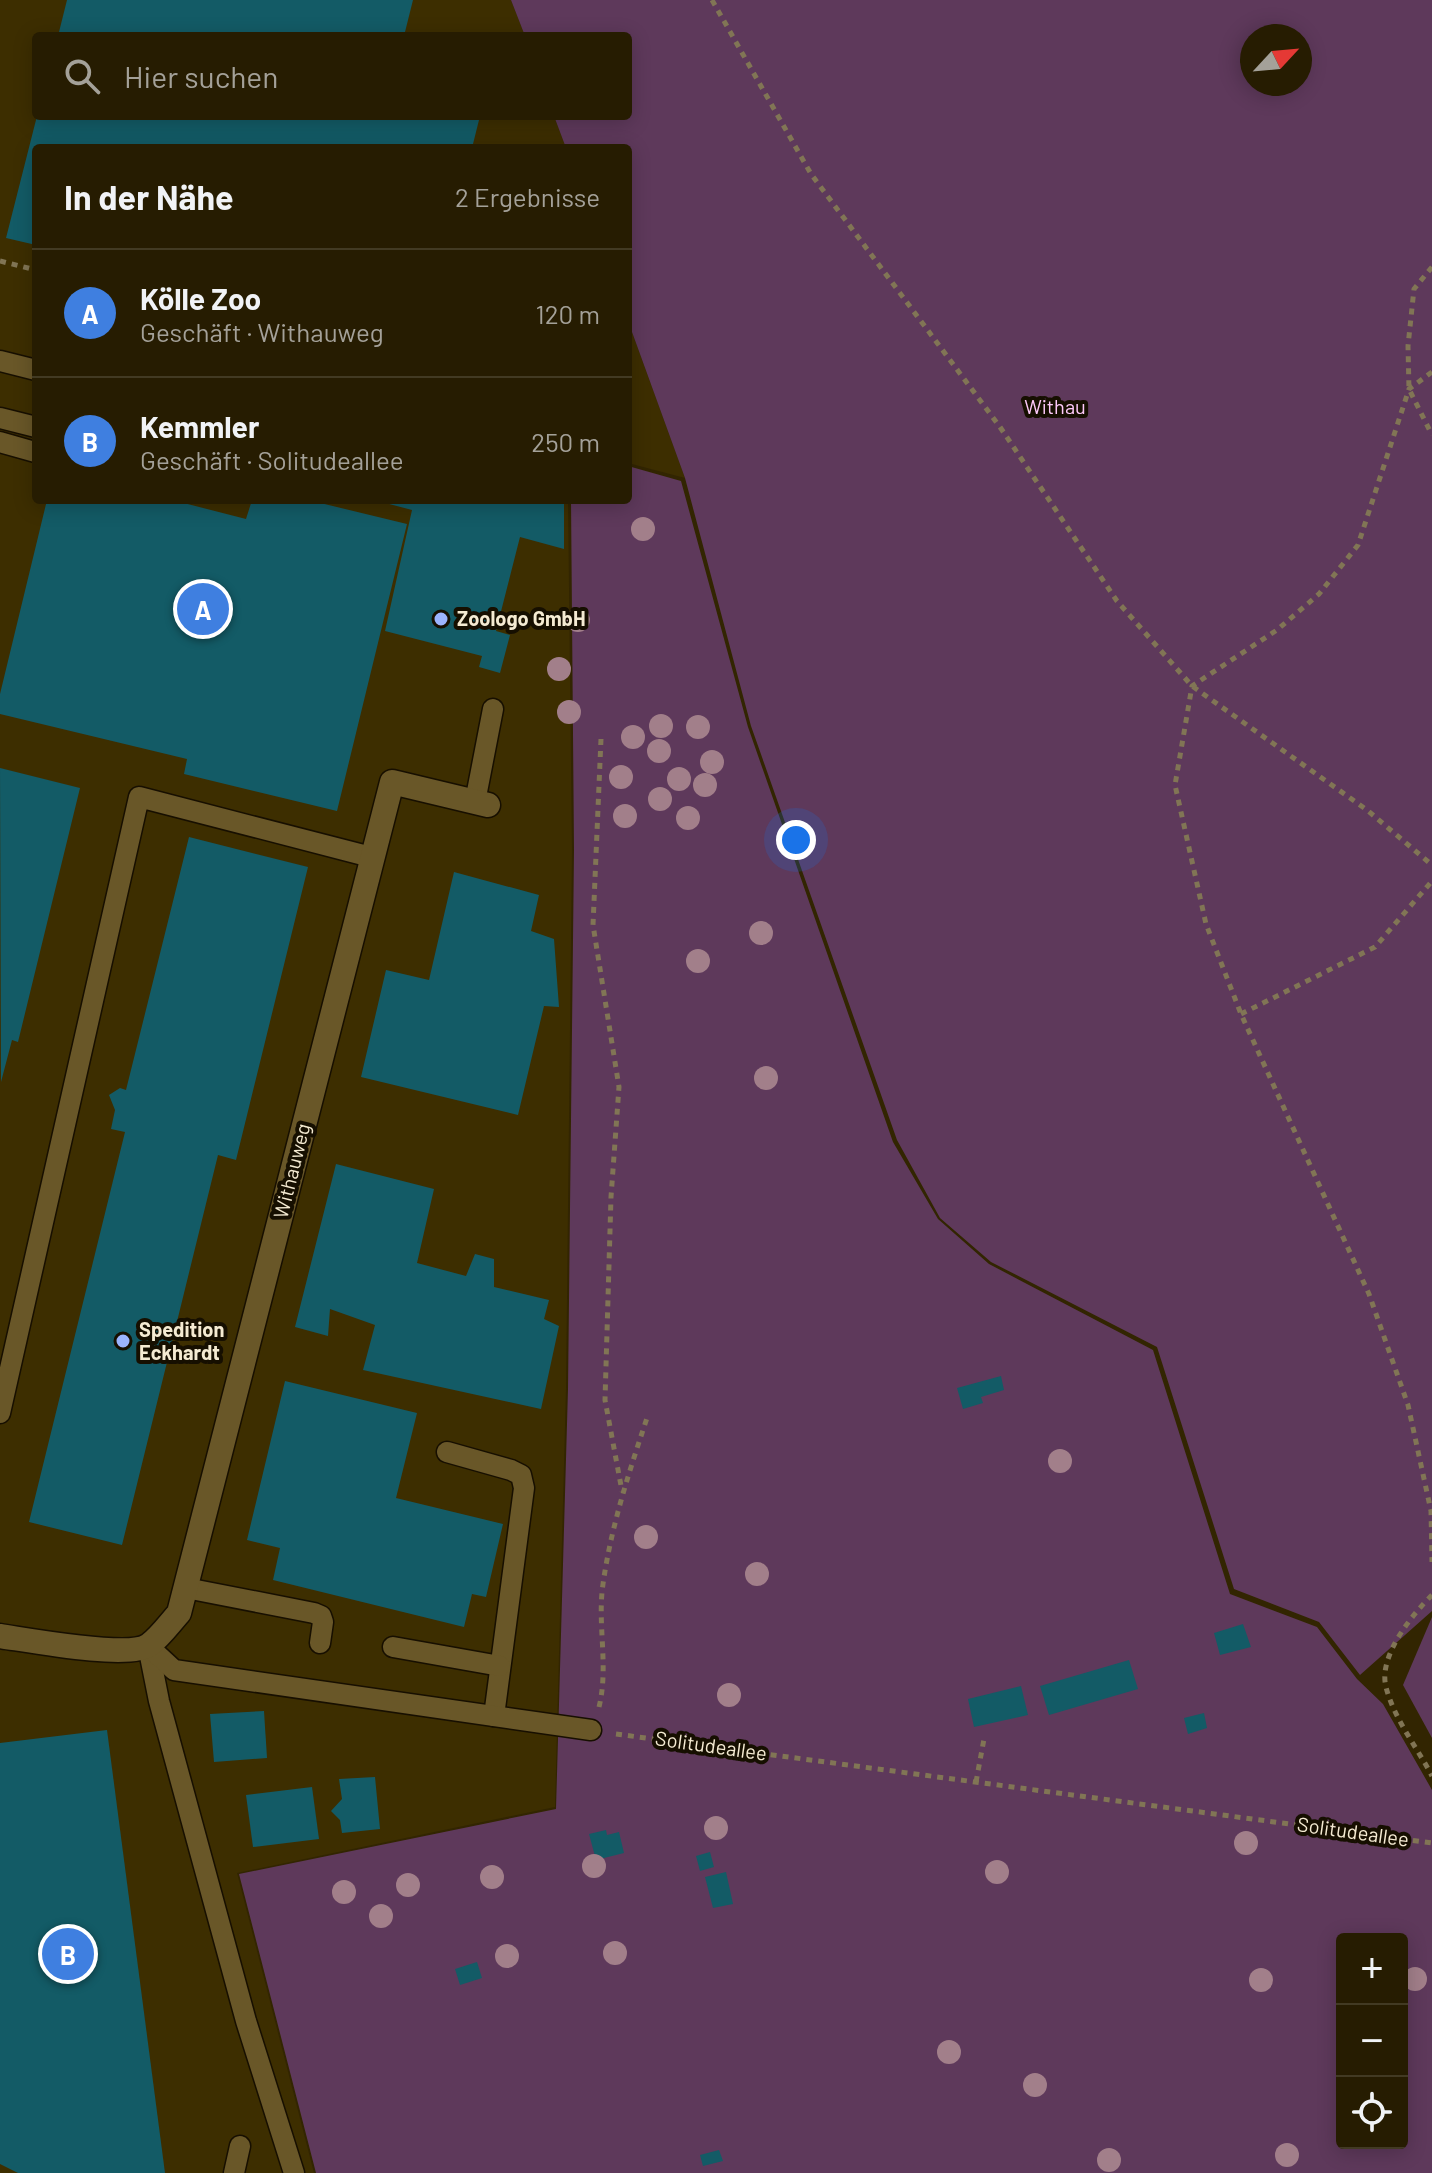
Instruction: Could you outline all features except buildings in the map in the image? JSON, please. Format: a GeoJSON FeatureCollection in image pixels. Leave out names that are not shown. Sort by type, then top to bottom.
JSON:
{"type":"FeatureCollection","features":[{"type":"Feature","properties":{"kind":"street","name":"Withauweg"},"geometry":{"type":"LineString","coordinates":[[148,1646],[179,1613],[392,782],[482,804]]}},
{"type":"Feature","properties":{"kind":"street"},"geometry":{"type":"LineString","coordinates":[[0,1636],[89,1648],[131,1650],[148,1646]]}},
{"type":"Feature","properties":{"kind":"lane"},"geometry":{"type":"LineString","coordinates":[[0,361],[32,369]]}},
{"type":"Feature","properties":{"kind":"lane"},"geometry":{"type":"LineString","coordinates":[[0,418],[32,426]]}},
{"type":"Feature","properties":{"kind":"lane"},"geometry":{"type":"LineString","coordinates":[[0,442],[32,451]]}},
{"type":"Feature","properties":{"kind":"lane"},"geometry":{"type":"LineString","coordinates":[[482,804],[493,709]]}},
{"type":"Feature","properties":{"kind":"lane"},"geometry":{"type":"LineString","coordinates":[[0,1413],[139,797],[371,857]]}},
{"type":"Feature","properties":{"kind":"lane"},"geometry":{"type":"LineString","coordinates":[[447,1452],[511,1470],[521,1475],[524,1488],[494,1716]]}},
{"type":"Feature","properties":{"kind":"lane"},"geometry":{"type":"LineString","coordinates":[[186,1588],[314,1613],[321,1616],[323,1622],[320,1643]]}},
{"type":"Feature","properties":{"kind":"lane"},"geometry":{"type":"LineString","coordinates":[[148,1646],[174,1670],[591,1730]]}},
{"type":"Feature","properties":{"kind":"lane"},"geometry":{"type":"LineString","coordinates":[[148,1646],[159,1701],[246,2021],[294,2173]]}},
{"type":"Feature","properties":{"kind":"lane"},"geometry":{"type":"LineString","coordinates":[[393,1647],[500,1666]]}},
{"type":"Feature","properties":{"kind":"lane"},"geometry":{"type":"LineString","coordinates":[[234,2173],[240,2146]]}},
{"type":"Feature","properties":{"kind":"path"},"geometry":{"type":"LineString","coordinates":[[712,0],[811,174],[1000,427],[1117,601],[1192,686],[1367,810],[1432,865]]}},
{"type":"Feature","properties":{"kind":"path"},"geometry":{"type":"LineString","coordinates":[[0,261],[32,269]]}},
{"type":"Feature","properties":{"kind":"path"},"geometry":{"type":"LineString","coordinates":[[1432,267],[1414,289],[1408,346],[1409,389],[1358,545],[1319,594],[1277,630],[1192,686],[1175,785],[1206,924],[1241,1014],[1369,1294],[1404,1391],[1431,1511],[1432,1562]]}},
{"type":"Feature","properties":{"kind":"path"},"geometry":{"type":"LineString","coordinates":[[1409,389],[1432,372]]}},
{"type":"Feature","properties":{"kind":"path"},"geometry":{"type":"LineString","coordinates":[[1409,389],[1432,435]]}},
{"type":"Feature","properties":{"kind":"path"},"geometry":{"type":"LineString","coordinates":[[601,739],[593,925],[619,1087],[611,1197],[605,1400],[622,1492]]}},
{"type":"Feature","properties":{"kind":"path"},"geometry":{"type":"LineString","coordinates":[[1241,1014],[1375,947],[1432,881]]}},
{"type":"Feature","properties":{"kind":"path"},"geometry":{"type":"LineString","coordinates":[[591,1730],[601,1702],[602,1586],[622,1492],[647,1418]]}},
{"type":"Feature","properties":{"kind":"path"},"geometry":{"type":"LineString","coordinates":[[1432,1595],[1407,1620],[1387,1662],[1384,1684],[1396,1713],[1432,1776]]}},
{"type":"Feature","properties":{"kind":"path","name":"Solitudeallee"},"geometry":{"type":"LineString","coordinates":[[591,1730],[1432,1843]]}},
{"type":"Feature","properties":{"kind":"path"},"geometry":{"type":"LineString","coordinates":[[976,1782],[984,1739]]}},
{"type":"Feature","properties":{"kind":"shaded area"},"geometry":{"type":"Polygon","coordinates":[[[0,0],[511,0],[523,32],[32,32],[32,120],[556,120],[564,144],[32,144],[32,504],[568,504],[572,850],[566,1389],[555,1807],[237,1873],[314,2173],[0,2173],[0,0]]]}},
{"type":"Feature","properties":{"kind":"shaded area"},"geometry":{"type":"Polygon","coordinates":[[[632,332],[685,478],[632,464],[632,332]]]}},
{"type":"Feature","properties":{"kind":"green space","name":"Withau"},"geometry":{"type":"Polygon","coordinates":[[[511,0],[1432,0],[1432,1611],[1360,1675],[1319,1622],[1234,1589],[1157,1347],[991,1262],[940,1218],[897,1140],[751,726],[685,478],[632,332],[632,144],[564,144],[556,120],[632,120],[632,32],[523,32],[511,0]]]}},
{"type":"Feature","properties":{"kind":"green space"},"geometry":{"type":"Polygon","coordinates":[[[632,467],[681,481],[748,727],[893,1142],[938,1219],[989,1264],[1153,1350],[1230,1594],[1317,1627],[1357,1679],[1383,1704],[1432,1790],[1432,2173],[316,2173],[239,1874],[556,1809],[568,1389],[574,850],[571,504],[632,504],[632,467]]]}},
{"type":"Feature","properties":{"kind":"green space"},"geometry":{"type":"Polygon","coordinates":[[[1432,1617],[1432,1738],[1403,1685],[1432,1617]]]}},
{"type":"Feature","properties":{"kind":"place","name":"Kölle Zoo"},"geometry":{"type":"Point","coordinates":[203,609]}},
{"type":"Feature","properties":{"kind":"place","name":"Zoologo GmbH"},"geometry":{"type":"Point","coordinates":[441,619]}},
{"type":"Feature","properties":{"kind":"place","name":"Spedition Eckhardt"},"geometry":{"type":"Point","coordinates":[123,1341]}},
{"type":"Feature","properties":{"kind":"place","name":"Kemmler"},"geometry":{"type":"Point","coordinates":[68,1954]}}]}
